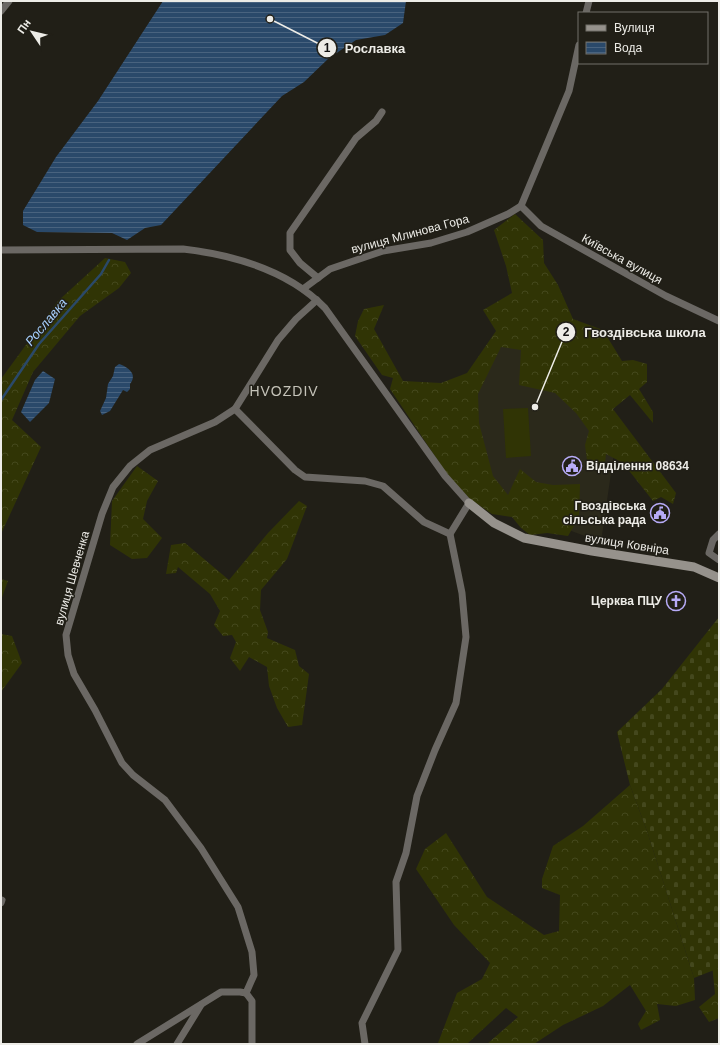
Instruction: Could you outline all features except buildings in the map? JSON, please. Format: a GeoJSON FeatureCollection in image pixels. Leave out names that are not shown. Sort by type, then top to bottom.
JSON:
{"type":"FeatureCollection","features":[{"type":"Feature","properties":{"kind":"street"},"geometry":{"type":"LineString","coordinates":[[1,11],[9,1]]}},
{"type":"Feature","properties":{"kind":"street"},"geometry":{"type":"LineString","coordinates":[[586,12],[589,1]]}},
{"type":"Feature","properties":{"kind":"street"},"geometry":{"type":"LineString","coordinates":[[521,206],[569,91],[578,50]]}},
{"type":"Feature","properties":{"kind":"street"},"geometry":{"type":"LineString","coordinates":[[318,278],[300,263],[290,250],[290,233],[356,138],[376,121],[382,112]]}},
{"type":"Feature","properties":{"kind":"street","name":"вулиця Млинова Гора"},"geometry":{"type":"LineString","coordinates":[[304,289],[330,269],[383,251],[431,242],[467,232],[508,214],[521,206]]}},
{"type":"Feature","properties":{"kind":"street","name":"Київська вулиця"},"geometry":{"type":"LineString","coordinates":[[521,206],[541,226],[666,296],[719,321]]}},
{"type":"Feature","properties":{"kind":"street"},"geometry":{"type":"LineString","coordinates":[[1,250],[190,249],[264,268],[285,277],[304,289],[325,308],[445,476],[468,503],[450,534],[462,593],[466,637],[456,703],[417,796],[406,853],[396,882],[398,950],[362,1022],[365,1044]]}},
{"type":"Feature","properties":{"kind":"street","name":"вулиця Шевченка"},"geometry":{"type":"LineString","coordinates":[[246,993],[254,975],[252,952],[238,907],[202,848],[165,800],[133,775],[122,763],[95,710],[74,674],[68,655],[66,635],[102,514],[113,487],[130,466],[150,450],[215,422],[235,409],[278,340],[296,319],[317,300]]}},
{"type":"Feature","properties":{"kind":"street"},"geometry":{"type":"LineString","coordinates":[[235,409],[295,470],[305,477],[365,481],[383,486],[424,522],[450,534]]}},
{"type":"Feature","properties":{"kind":"street","name":"вулиця Ковніра"},"geometry":{"type":"LineString","coordinates":[[468,503],[494,522],[524,538],[592,551],[694,566],[719,578]]}},
{"type":"Feature","properties":{"kind":"street"},"geometry":{"type":"LineString","coordinates":[[719,534],[713,540],[709,553],[719,560]]}},
{"type":"Feature","properties":{"kind":"street"},"geometry":{"type":"LineString","coordinates":[[137,1044],[221,992],[240,992],[246,993],[252,1001],[252,1044]]}},
{"type":"Feature","properties":{"kind":"street"},"geometry":{"type":"LineString","coordinates":[[177,1044],[202,1004]]}},
{"type":"Feature","properties":{"kind":"shaded area"},"geometry":{"type":"Polygon","coordinates":[[[513,315],[616,439],[601,542],[480,497],[472,375],[513,315]]]}},
{"type":"Feature","properties":{"kind":"green space"},"geometry":{"type":"Polygon","coordinates":[[[515,214],[543,240],[544,263],[558,285],[573,319],[603,330],[622,361],[633,360],[647,364],[647,382],[639,389],[653,412],[653,423],[630,395],[613,409],[676,493],[673,504],[661,497],[653,501],[623,463],[606,454],[604,472],[588,468],[585,445],[589,431],[576,413],[555,393],[519,385],[521,350],[501,347],[478,394],[479,423],[493,476],[508,495],[520,469],[536,482],[553,485],[580,484],[579,517],[568,536],[547,533],[530,535],[521,528],[512,517],[492,514],[469,498],[447,474],[390,389],[393,378],[382,375],[355,336],[358,321],[364,309],[384,305],[374,329],[403,381],[441,383],[467,373],[496,331],[483,310],[512,293],[506,266],[494,230],[515,214]]]}},
{"type":"Feature","properties":{"kind":"green space"},"geometry":{"type":"Polygon","coordinates":[[[105,258],[125,262],[131,273],[119,288],[80,316],[33,372],[12,420],[41,447],[1,534],[1,379],[58,301],[105,258]]]}},
{"type":"Feature","properties":{"kind":"green space"},"geometry":{"type":"Polygon","coordinates":[[[528,408],[531,456],[506,458],[503,409],[528,408]]]}},
{"type":"Feature","properties":{"kind":"green space"},"geometry":{"type":"Polygon","coordinates":[[[137,466],[158,481],[147,501],[143,519],[162,538],[147,558],[132,559],[110,545],[112,501],[137,466]]]}},
{"type":"Feature","properties":{"kind":"green space"},"geometry":{"type":"Polygon","coordinates":[[[299,501],[307,506],[287,559],[261,590],[260,610],[268,632],[267,638],[295,650],[299,666],[309,674],[302,725],[288,727],[277,708],[269,686],[267,667],[249,657],[240,671],[230,658],[236,642],[232,635],[223,636],[214,625],[220,611],[210,594],[178,567],[176,573],[166,574],[171,545],[185,543],[229,580],[268,533],[299,501]]]}},
{"type":"Feature","properties":{"kind":"green space"},"geometry":{"type":"Polygon","coordinates":[[[1,579],[8,581],[1,600],[1,579]]]}},
{"type":"Feature","properties":{"kind":"green space"},"geometry":{"type":"Polygon","coordinates":[[[719,617],[719,968],[694,978],[648,834],[630,785],[617,732],[662,689],[719,617]]]}},
{"type":"Feature","properties":{"kind":"green space"},"geometry":{"type":"Polygon","coordinates":[[[1,634],[12,636],[22,663],[1,692],[1,634]]]}},
{"type":"Feature","properties":{"kind":"green space"},"geometry":{"type":"Polygon","coordinates":[[[630,785],[648,834],[694,978],[695,1000],[676,1006],[657,1004],[660,1020],[641,1030],[638,1024],[646,1011],[630,985],[603,1006],[563,1025],[534,1044],[487,1044],[518,1017],[506,1008],[467,1044],[439,1044],[438,1043],[457,993],[482,979],[490,963],[454,925],[416,869],[425,849],[446,833],[487,897],[544,935],[559,931],[560,895],[542,888],[542,879],[553,846],[583,826],[630,785]]]}},
{"type":"Feature","properties":{"kind":"green space"},"geometry":{"type":"Polygon","coordinates":[[[719,949],[719,1018],[709,1022],[699,1007],[715,994],[711,954],[719,949]]]}},
{"type":"Feature","properties":{"kind":"water"},"geometry":{"type":"Polygon","coordinates":[[[163,1],[406,1],[403,23],[385,35],[356,40],[329,58],[304,82],[282,96],[161,225],[145,228],[127,240],[112,233],[37,232],[23,225],[23,211],[56,157],[98,101],[163,1]]]}},
{"type":"Feature","properties":{"kind":"water"},"geometry":{"type":"Polygon","coordinates":[[[119,364],[131,371],[133,377],[130,384],[130,389],[127,392],[123,390],[110,411],[102,415],[100,411],[106,398],[108,384],[113,376],[115,367],[119,364]]]}},
{"type":"Feature","properties":{"kind":"water"},"geometry":{"type":"Polygon","coordinates":[[[43,371],[55,379],[49,403],[30,422],[21,412],[35,380],[43,371]]]}},
{"type":"Feature","properties":{"kind":"waterway","name":"Рославка"},"geometry":{"type":"LineString","coordinates":[[1,400],[39,344],[101,274],[109,260]]}},
{"type":"Feature","properties":{"kind":"place","name":"Рославка"},"geometry":{"type":"Point","coordinates":[270,19]}},
{"type":"Feature","properties":{"kind":"place","name":"Гвоздівська школа"},"geometry":{"type":"Point","coordinates":[535,407]}},
{"type":"Feature","properties":{"kind":"place","name":"Відділення 08634"},"geometry":{"type":"Point","coordinates":[572,466]}},
{"type":"Feature","properties":{"kind":"place","name":"Гвоздівська сільська рада"},"geometry":{"type":"Point","coordinates":[660,513]}},
{"type":"Feature","properties":{"kind":"place","name":"Церква ПЦУ"},"geometry":{"type":"Point","coordinates":[676,601]}},
{"type":"Feature","properties":{"kind":"district","name":"HVOZDIV"},"geometry":{"type":"Point","coordinates":[284,391]}}]}
